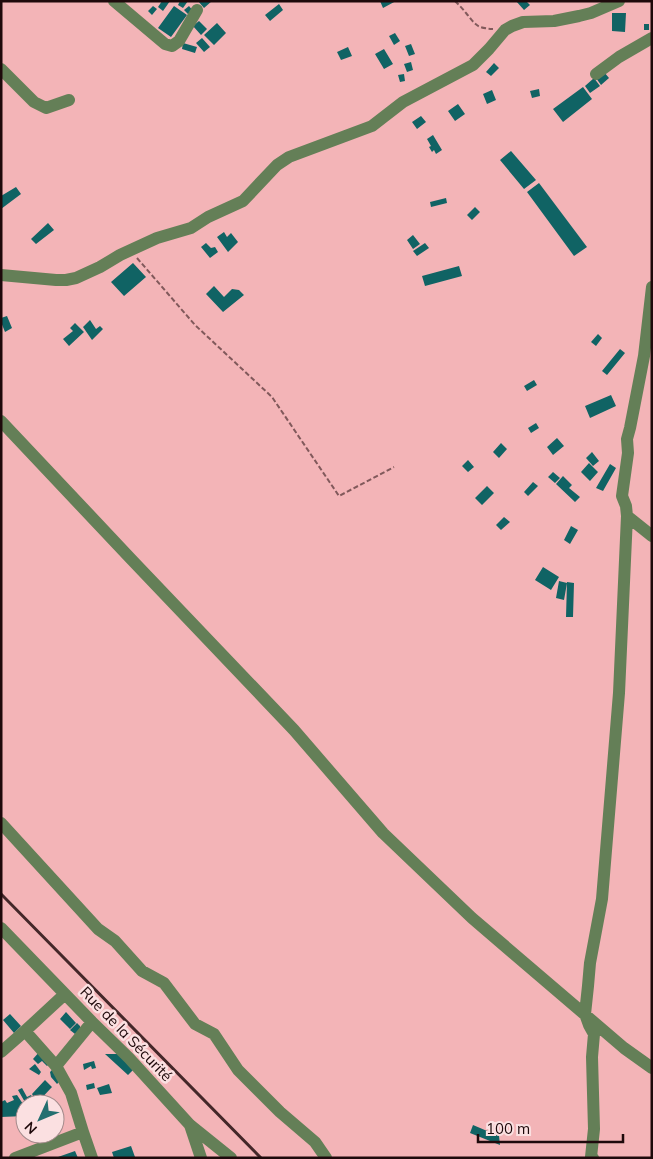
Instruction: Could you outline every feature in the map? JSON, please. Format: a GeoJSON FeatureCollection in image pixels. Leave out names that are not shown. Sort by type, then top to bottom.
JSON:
{"type":"FeatureCollection","features":[{"type":"Feature","properties":{"kind":"street"},"geometry":{"type":"LineString","coordinates":[[114,1],[165,44],[172,46],[179,41],[197,10]]}},
{"type":"Feature","properties":{"kind":"street"},"geometry":{"type":"LineString","coordinates":[[1,275],[44,280],[66,280],[92,271],[120,255],[157,238],[191,228],[208,217],[243,201],[277,165],[288,157],[372,126],[403,102],[473,65],[489,50],[505,30],[512,26],[523,22],[554,21],[591,13],[619,1]]}},
{"type":"Feature","properties":{"kind":"street"},"geometry":{"type":"LineString","coordinates":[[596,74],[619,57],[652,38]]}},
{"type":"Feature","properties":{"kind":"street"},"geometry":{"type":"LineString","coordinates":[[1,69],[34,102],[46,108],[69,100]]}},
{"type":"Feature","properties":{"kind":"street"},"geometry":{"type":"LineString","coordinates":[[593,1158],[591,1156],[594,1129],[592,1057],[594,1034],[585,1014],[590,963],[602,899],[618,693],[627,516],[622,496],[628,453],[627,439],[644,356],[652,288]]}},
{"type":"Feature","properties":{"kind":"street"},"geometry":{"type":"LineString","coordinates":[[1,421],[294,730],[383,833],[472,918],[624,1048],[652,1068]]}},
{"type":"Feature","properties":{"kind":"street"},"geometry":{"type":"LineString","coordinates":[[627,516],[652,536]]}},
{"type":"Feature","properties":{"kind":"street"},"geometry":{"type":"LineString","coordinates":[[1,823],[98,929],[114,941],[142,971],[164,983],[195,1024],[214,1034],[238,1070],[280,1112],[315,1142],[326,1158]]}},
{"type":"Feature","properties":{"kind":"street","name":"Rue de la Sécurité"},"geometry":{"type":"LineString","coordinates":[[1,928],[129,1058],[190,1125],[231,1158]]}},
{"type":"Feature","properties":{"kind":"street"},"geometry":{"type":"LineString","coordinates":[[1,1052],[65,994]]}},
{"type":"Feature","properties":{"kind":"street"},"geometry":{"type":"LineString","coordinates":[[56,1066],[92,1022]]}},
{"type":"Feature","properties":{"kind":"street"},"geometry":{"type":"LineString","coordinates":[[25,1031],[56,1066],[71,1093],[92,1158]]}},
{"type":"Feature","properties":{"kind":"street"},"geometry":{"type":"LineString","coordinates":[[190,1125],[201,1158]]}},
{"type":"Feature","properties":{"kind":"street"},"geometry":{"type":"LineString","coordinates":[[15,1158],[83,1132]]}},
{"type":"Feature","properties":{"kind":"path"},"geometry":{"type":"LineString","coordinates":[[455,1],[474,24],[482,28],[505,30]]}},
{"type":"Feature","properties":{"kind":"path"},"geometry":{"type":"LineString","coordinates":[[131,250],[195,325],[272,397],[339,496],[394,467]]}},
{"type":"Feature","properties":{"kind":"building"},"geometry":{"type":"Polygon","coordinates":[[[162,1],[170,1],[163,11],[158,7],[162,1]]]}},
{"type":"Feature","properties":{"kind":"building"},"geometry":{"type":"Polygon","coordinates":[[[180,1],[188,1],[183,8],[178,5],[180,1]]]}},
{"type":"Feature","properties":{"kind":"building"},"geometry":{"type":"Polygon","coordinates":[[[198,1],[212,1],[204,8],[198,1]]]}},
{"type":"Feature","properties":{"kind":"building"},"geometry":{"type":"Polygon","coordinates":[[[380,1],[396,1],[383,8],[380,1]]]}},
{"type":"Feature","properties":{"kind":"building"},"geometry":{"type":"Polygon","coordinates":[[[516,1],[526,1],[530,5],[524,10],[516,1]]]}},
{"type":"Feature","properties":{"kind":"building"},"geometry":{"type":"Polygon","coordinates":[[[279,4],[283,10],[270,21],[265,15],[279,4]]]}},
{"type":"Feature","properties":{"kind":"building"},"geometry":{"type":"Polygon","coordinates":[[[153,6],[157,9],[152,15],[148,11],[153,6]]]}},
{"type":"Feature","properties":{"kind":"building"},"geometry":{"type":"Polygon","coordinates":[[[174,6],[187,15],[171,37],[158,28],[174,6]]]}},
{"type":"Feature","properties":{"kind":"building"},"geometry":{"type":"Polygon","coordinates":[[[189,6],[193,11],[189,15],[184,10],[189,6]]]}},
{"type":"Feature","properties":{"kind":"building"},"geometry":{"type":"Polygon","coordinates":[[[612,13],[626,13],[625,32],[612,31],[612,13]]]}},
{"type":"Feature","properties":{"kind":"building"},"geometry":{"type":"Polygon","coordinates":[[[199,21],[207,29],[201,35],[193,26],[199,21]]]}},
{"type":"Feature","properties":{"kind":"building"},"geometry":{"type":"Polygon","coordinates":[[[217,23],[226,33],[214,45],[204,35],[217,23]]]}},
{"type":"Feature","properties":{"kind":"building"},"geometry":{"type":"Polygon","coordinates":[[[644,24],[649,24],[649,30],[644,30],[644,24]]]}},
{"type":"Feature","properties":{"kind":"building"},"geometry":{"type":"Polygon","coordinates":[[[395,33],[400,41],[394,45],[389,36],[395,33]]]}},
{"type":"Feature","properties":{"kind":"building"},"geometry":{"type":"Polygon","coordinates":[[[202,38],[210,47],[204,52],[196,43],[202,38]]]}},
{"type":"Feature","properties":{"kind":"building"},"geometry":{"type":"Polygon","coordinates":[[[183,43],[197,47],[195,53],[182,49],[183,43]]]}},
{"type":"Feature","properties":{"kind":"building"},"geometry":{"type":"Polygon","coordinates":[[[411,44],[415,54],[409,56],[405,46],[411,44]]]}},
{"type":"Feature","properties":{"kind":"building"},"geometry":{"type":"Polygon","coordinates":[[[348,47],[352,56],[341,60],[337,52],[348,47]]]}},
{"type":"Feature","properties":{"kind":"building"},"geometry":{"type":"Polygon","coordinates":[[[384,49],[393,64],[384,69],[375,54],[384,49]]]}},
{"type":"Feature","properties":{"kind":"building"},"geometry":{"type":"Polygon","coordinates":[[[411,62],[413,70],[407,72],[404,64],[411,62]]]}},
{"type":"Feature","properties":{"kind":"building"},"geometry":{"type":"Polygon","coordinates":[[[494,63],[499,68],[491,76],[486,72],[494,63]]]}},
{"type":"Feature","properties":{"kind":"building"},"geometry":{"type":"Polygon","coordinates":[[[604,72],[609,78],[601,85],[596,78],[604,72]]]}},
{"type":"Feature","properties":{"kind":"building"},"geometry":{"type":"Polygon","coordinates":[[[404,74],[405,81],[400,82],[398,75],[404,74]]]}},
{"type":"Feature","properties":{"kind":"building"},"geometry":{"type":"Polygon","coordinates":[[[594,78],[600,86],[590,93],[585,86],[594,78]]]}},
{"type":"Feature","properties":{"kind":"building"},"geometry":{"type":"Polygon","coordinates":[[[583,87],[592,99],[563,122],[553,109],[583,87]]]}},
{"type":"Feature","properties":{"kind":"building"},"geometry":{"type":"Polygon","coordinates":[[[539,89],[540,96],[532,98],[530,91],[539,89]]]}},
{"type":"Feature","properties":{"kind":"building"},"geometry":{"type":"Polygon","coordinates":[[[492,90],[496,100],[487,104],[483,94],[492,90]]]}},
{"type":"Feature","properties":{"kind":"building"},"geometry":{"type":"Polygon","coordinates":[[[458,104],[465,114],[455,121],[448,111],[458,104]]]}},
{"type":"Feature","properties":{"kind":"building"},"geometry":{"type":"Polygon","coordinates":[[[421,116],[426,122],[417,129],[412,122],[421,116]]]}},
{"type":"Feature","properties":{"kind":"building"},"geometry":{"type":"Polygon","coordinates":[[[433,135],[442,150],[436,154],[429,147],[431,146],[427,139],[433,135]]]}},
{"type":"Feature","properties":{"kind":"building"},"geometry":{"type":"Polygon","coordinates":[[[511,151],[536,180],[524,189],[500,160],[511,151]]]}},
{"type":"Feature","properties":{"kind":"building"},"geometry":{"type":"Polygon","coordinates":[[[539,183],[587,247],[574,256],[527,192],[539,183]]]}},
{"type":"Feature","properties":{"kind":"building"},"geometry":{"type":"Polygon","coordinates":[[[16,187],[21,194],[1,209],[1,196],[16,187]]]}},
{"type":"Feature","properties":{"kind":"building"},"geometry":{"type":"Polygon","coordinates":[[[446,198],[447,203],[431,207],[430,202],[446,198]]]}},
{"type":"Feature","properties":{"kind":"building"},"geometry":{"type":"Polygon","coordinates":[[[475,207],[480,212],[472,220],[467,215],[475,207]]]}},
{"type":"Feature","properties":{"kind":"building"},"geometry":{"type":"Polygon","coordinates":[[[48,223],[54,230],[36,244],[31,239],[48,223]]]}},
{"type":"Feature","properties":{"kind":"building"},"geometry":{"type":"Polygon","coordinates":[[[224,232],[227,237],[231,233],[238,242],[228,252],[217,237],[224,232]]]}},
{"type":"Feature","properties":{"kind":"building"},"geometry":{"type":"Polygon","coordinates":[[[413,235],[420,244],[413,249],[407,240],[413,235]]]}},
{"type":"Feature","properties":{"kind":"building"},"geometry":{"type":"Polygon","coordinates":[[[206,243],[211,248],[215,247],[218,252],[210,258],[201,247],[206,243]]]}},
{"type":"Feature","properties":{"kind":"building"},"geometry":{"type":"Polygon","coordinates":[[[425,243],[429,248],[417,256],[413,251],[425,243]]]}},
{"type":"Feature","properties":{"kind":"building"},"geometry":{"type":"Polygon","coordinates":[[[133,263],[146,277],[124,296],[111,282],[133,263]]]}},
{"type":"Feature","properties":{"kind":"building"},"geometry":{"type":"Polygon","coordinates":[[[459,266],[462,276],[425,286],[422,276],[459,266]]]}},
{"type":"Feature","properties":{"kind":"building"},"geometry":{"type":"Polygon","coordinates":[[[214,286],[224,297],[232,289],[239,290],[244,295],[223,312],[206,294],[214,286]]]}},
{"type":"Feature","properties":{"kind":"building"},"geometry":{"type":"Polygon","coordinates":[[[7,316],[12,328],[5,332],[1,318],[7,316]]]}},
{"type":"Feature","properties":{"kind":"building"},"geometry":{"type":"Polygon","coordinates":[[[90,320],[96,329],[100,326],[103,329],[92,340],[83,327],[90,320]]]}},
{"type":"Feature","properties":{"kind":"building"},"geometry":{"type":"Polygon","coordinates":[[[75,323],[84,332],[69,346],[63,339],[73,331],[70,328],[75,323]]]}},
{"type":"Feature","properties":{"kind":"building"},"geometry":{"type":"Polygon","coordinates":[[[598,334],[602,338],[596,346],[591,342],[598,334]]]}},
{"type":"Feature","properties":{"kind":"building"},"geometry":{"type":"Polygon","coordinates":[[[620,349],[625,353],[607,375],[602,371],[620,349]]]}},
{"type":"Feature","properties":{"kind":"building"},"geometry":{"type":"Polygon","coordinates":[[[534,380],[537,385],[527,391],[524,386],[534,380]]]}},
{"type":"Feature","properties":{"kind":"building"},"geometry":{"type":"Polygon","coordinates":[[[611,395],[616,406],[590,418],[585,406],[611,395]]]}},
{"type":"Feature","properties":{"kind":"building"},"geometry":{"type":"Polygon","coordinates":[[[536,423],[539,428],[531,433],[528,428],[536,423]]]}},
{"type":"Feature","properties":{"kind":"building"},"geometry":{"type":"Polygon","coordinates":[[[557,438],[564,446],[553,455],[547,447],[557,438]]]}},
{"type":"Feature","properties":{"kind":"building"},"geometry":{"type":"Polygon","coordinates":[[[501,443],[507,449],[499,458],[493,452],[501,443]]]}},
{"type":"Feature","properties":{"kind":"building"},"geometry":{"type":"Polygon","coordinates":[[[592,452],[599,461],[593,466],[586,458],[592,452]]]}},
{"type":"Feature","properties":{"kind":"building"},"geometry":{"type":"Polygon","coordinates":[[[468,460],[474,467],[468,472],[462,466],[468,460]]]}},
{"type":"Feature","properties":{"kind":"building"},"geometry":{"type":"Polygon","coordinates":[[[589,463],[598,472],[590,481],[581,472],[589,463]]]}},
{"type":"Feature","properties":{"kind":"building"},"geometry":{"type":"Polygon","coordinates":[[[610,464],[616,468],[603,491],[596,488],[610,464]]]}},
{"type":"Feature","properties":{"kind":"building"},"geometry":{"type":"Polygon","coordinates":[[[553,472],[560,478],[555,483],[548,477],[553,472]]]}},
{"type":"Feature","properties":{"kind":"building"},"geometry":{"type":"Polygon","coordinates":[[[563,476],[572,485],[569,488],[580,497],[575,502],[556,484],[563,476]]]}},
{"type":"Feature","properties":{"kind":"building"},"geometry":{"type":"Polygon","coordinates":[[[533,482],[538,486],[528,496],[524,492],[533,482]]]}},
{"type":"Feature","properties":{"kind":"building"},"geometry":{"type":"Polygon","coordinates":[[[487,486],[494,493],[482,505],[475,498],[487,486]]]}},
{"type":"Feature","properties":{"kind":"building"},"geometry":{"type":"Polygon","coordinates":[[[504,517],[510,522],[501,530],[496,525],[504,517]]]}},
{"type":"Feature","properties":{"kind":"building"},"geometry":{"type":"Polygon","coordinates":[[[571,526],[578,530],[570,544],[564,540],[571,526]]]}},
{"type":"Feature","properties":{"kind":"building"},"geometry":{"type":"Polygon","coordinates":[[[543,567],[559,577],[551,590],[535,580],[543,567]]]}},
{"type":"Feature","properties":{"kind":"building"},"geometry":{"type":"Polygon","coordinates":[[[559,581],[567,583],[564,600],[556,598],[559,581]]]}},
{"type":"Feature","properties":{"kind":"building"},"geometry":{"type":"Polygon","coordinates":[[[567,582],[574,583],[573,617],[566,617],[567,582]]]}},
{"type":"Feature","properties":{"kind":"building"},"geometry":{"type":"Polygon","coordinates":[[[66,1012],[76,1023],[70,1029],[60,1019],[66,1012]]]}},
{"type":"Feature","properties":{"kind":"building"},"geometry":{"type":"Polygon","coordinates":[[[10,1014],[21,1026],[14,1033],[3,1020],[10,1014]]]}},
{"type":"Feature","properties":{"kind":"building"},"geometry":{"type":"Polygon","coordinates":[[[77,1023],[80,1029],[75,1034],[70,1030],[77,1023]]]}},
{"type":"Feature","properties":{"kind":"building"},"geometry":{"type":"Polygon","coordinates":[[[40,1051],[51,1062],[47,1066],[42,1061],[38,1064],[33,1059],[40,1051]]]}},
{"type":"Feature","properties":{"kind":"building"},"geometry":{"type":"Polygon","coordinates":[[[105,1054],[119,1054],[133,1070],[128,1075],[105,1054]]]}},
{"type":"Feature","properties":{"kind":"building"},"geometry":{"type":"Polygon","coordinates":[[[94,1061],[96,1068],[92,1069],[91,1066],[84,1070],[83,1064],[94,1061]]]}},
{"type":"Feature","properties":{"kind":"building"},"geometry":{"type":"Polygon","coordinates":[[[35,1064],[41,1072],[39,1075],[29,1069],[35,1064]]]}},
{"type":"Feature","properties":{"kind":"building"},"geometry":{"type":"Polygon","coordinates":[[[55,1067],[61,1080],[57,1084],[51,1077],[50,1072],[55,1067]]]}},
{"type":"Feature","properties":{"kind":"building"},"geometry":{"type":"Polygon","coordinates":[[[45,1080],[52,1087],[45,1094],[32,1094],[45,1080]]]}},
{"type":"Feature","properties":{"kind":"building"},"geometry":{"type":"Polygon","coordinates":[[[94,1083],[95,1088],[87,1090],[86,1085],[94,1083]]]}},
{"type":"Feature","properties":{"kind":"building"},"geometry":{"type":"Polygon","coordinates":[[[109,1084],[112,1093],[100,1095],[97,1088],[109,1084]]]}},
{"type":"Feature","properties":{"kind":"building"},"geometry":{"type":"Polygon","coordinates":[[[22,1088],[25,1094],[20,1094],[18,1090],[22,1088]]]}},
{"type":"Feature","properties":{"kind":"building"},"geometry":{"type":"Polygon","coordinates":[[[15,1095],[15,1116],[1,1117],[1,1102],[5,1100],[7,1103],[14,1100],[12,1096],[15,1095]]]}},
{"type":"Feature","properties":{"kind":"building"},"geometry":{"type":"Polygon","coordinates":[[[473,1125],[499,1136],[500,1145],[470,1133],[473,1125]]]}},
{"type":"Feature","properties":{"kind":"building"},"geometry":{"type":"Polygon","coordinates":[[[131,1146],[135,1157],[114,1158],[112,1152],[131,1146]]]}},
{"type":"Feature","properties":{"kind":"building"},"geometry":{"type":"Polygon","coordinates":[[[75,1151],[78,1158],[58,1158],[58,1157],[75,1151]]]}},
{"type":"Feature","properties":{"kind":"railway"},"geometry":{"type":"LineString","coordinates":[[1,894],[261,1158]]}}]}
